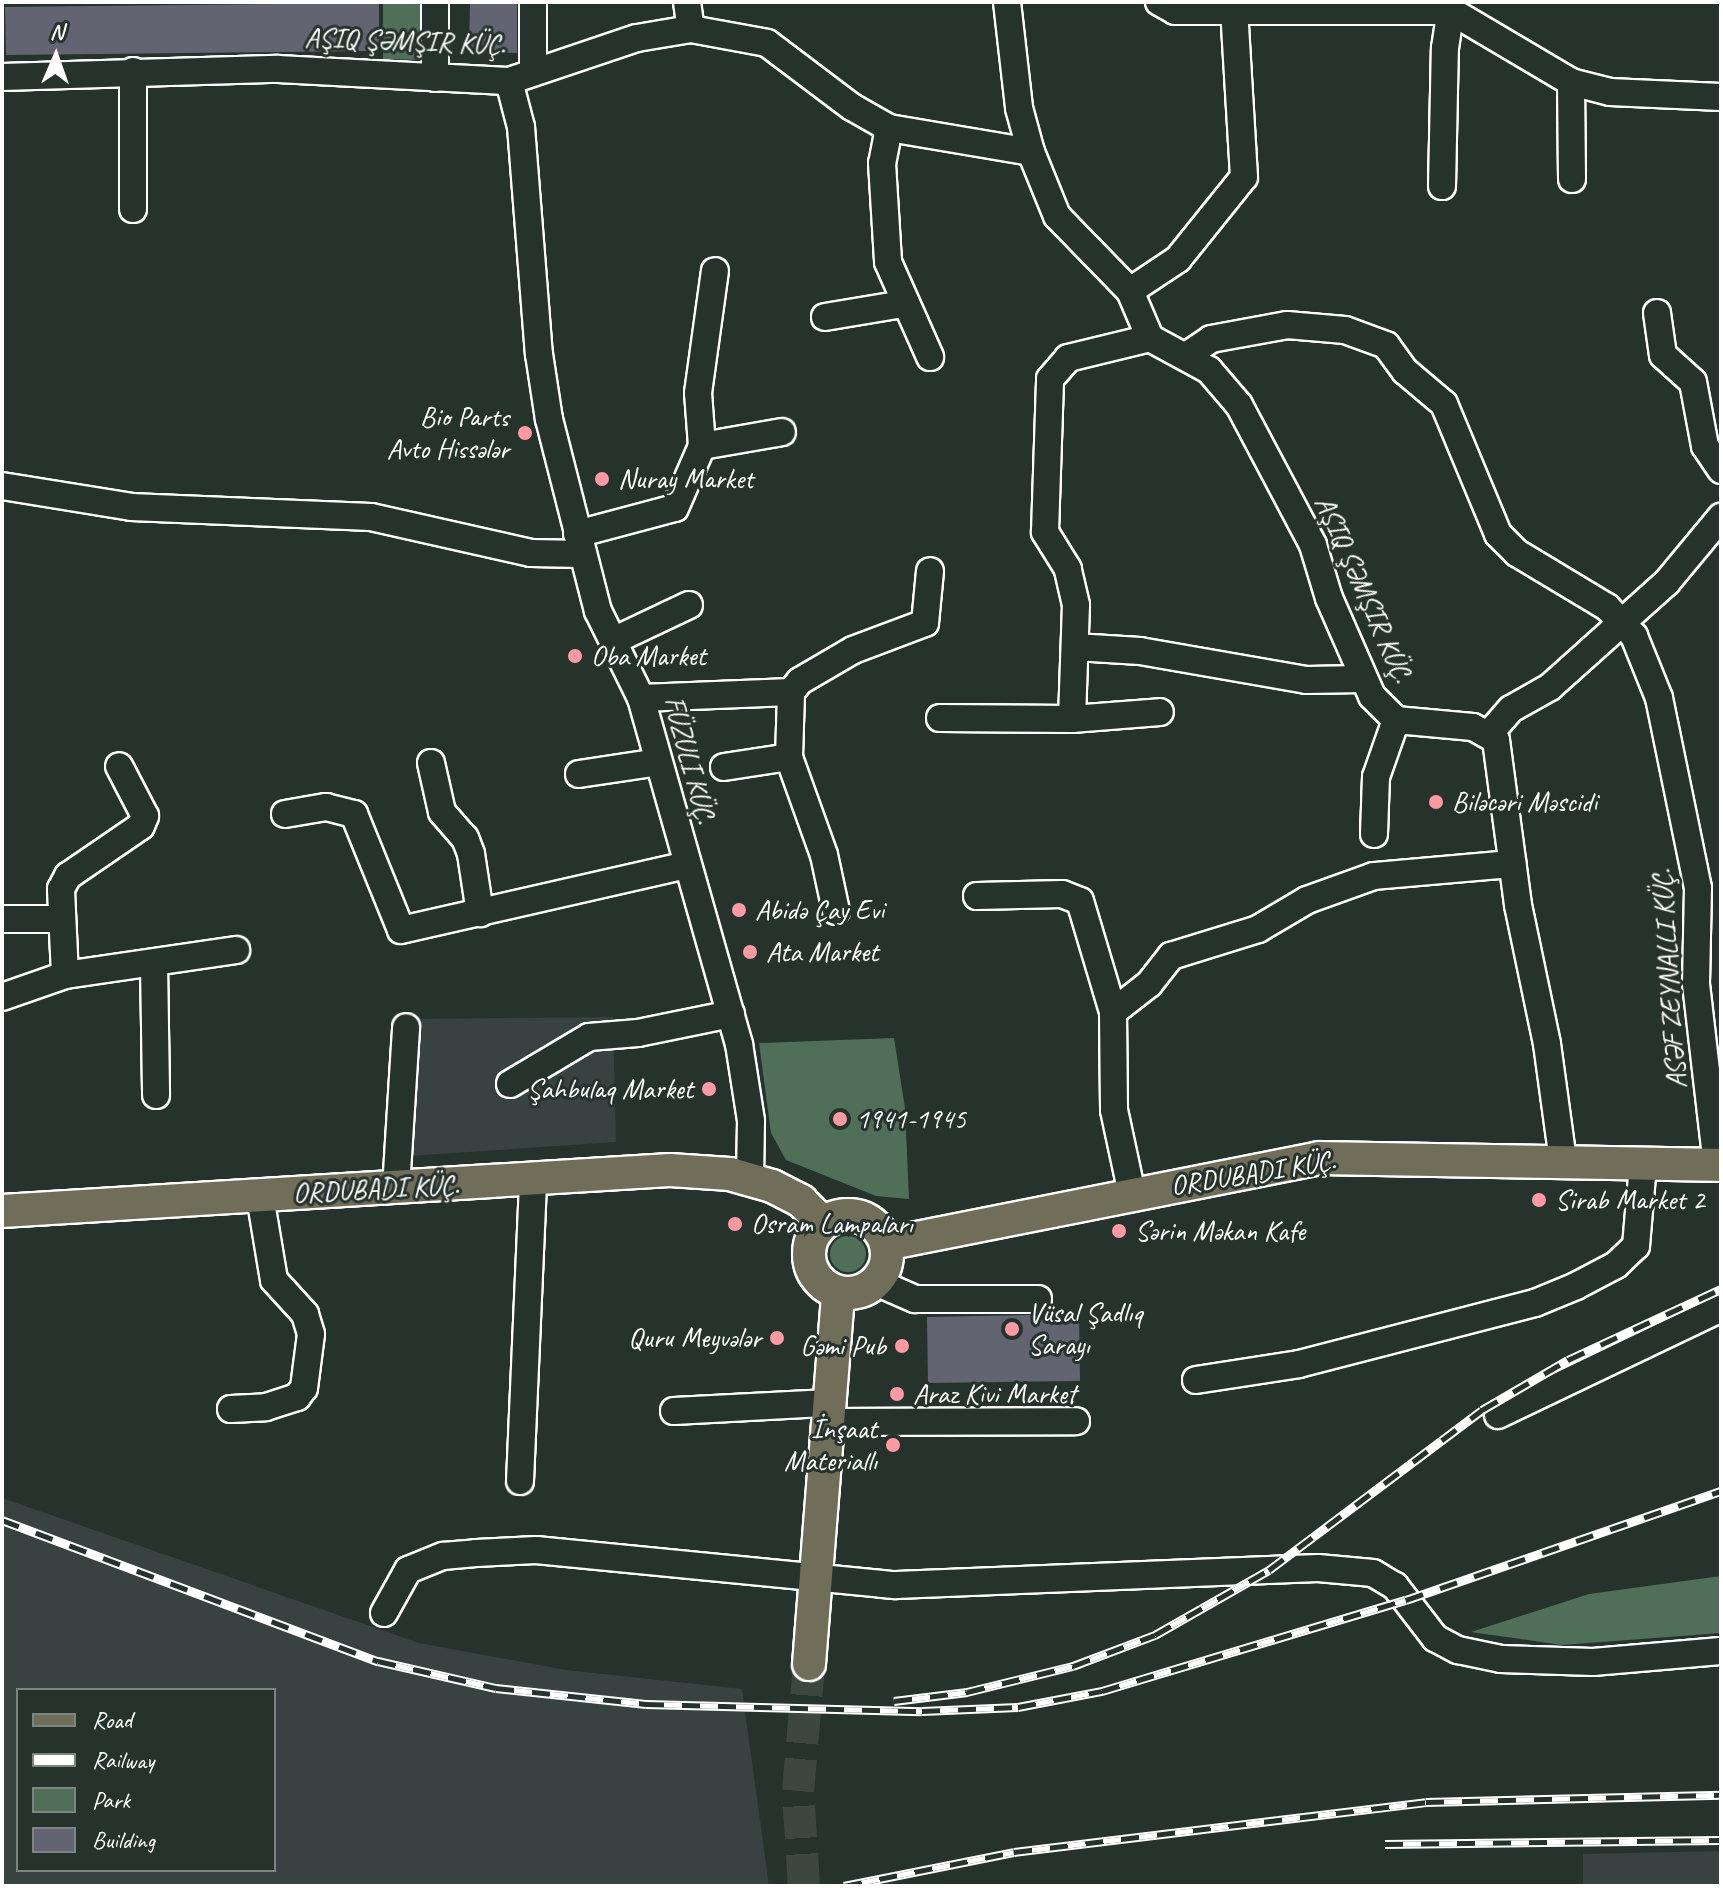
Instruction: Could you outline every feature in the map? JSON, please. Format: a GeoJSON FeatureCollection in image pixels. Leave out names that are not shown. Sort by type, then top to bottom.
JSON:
{"type":"FeatureCollection","features":[{"type":"Feature","properties":{"kind":"main road","name":"ORDUBADI KÜÇ."},"geometry":{"type":"LineString","coordinates":[[886,1244],[1319,1158],[1719,1165]]}},
{"type":"Feature","properties":{"kind":"main road","name":"ORDUBADI KÜÇ."},"geometry":{"type":"LineString","coordinates":[[2,1211],[670,1170],[750,1178],[801,1201],[823,1223]]}},
{"type":"Feature","properties":{"kind":"main road"},"geometry":{"type":"LineString","coordinates":[[860,1216],[872,1222],[886,1244],[884,1271],[865,1291],[838,1293],[824,1287],[809,1263],[808,1248],[823,1223],[860,1216]]}},
{"type":"Feature","properties":{"kind":"main road"},"geometry":{"type":"LineString","coordinates":[[809,1664],[838,1293]]}},
{"type":"Feature","properties":{"kind":"street"},"geometry":{"type":"LineString","coordinates":[[435,2],[435,78]]}},
{"type":"Feature","properties":{"kind":"street"},"geometry":{"type":"LineString","coordinates":[[533,2],[533,69]]}},
{"type":"Feature","properties":{"kind":"street"},"geometry":{"type":"LineString","coordinates":[[687,2],[691,29]]}},
{"type":"Feature","properties":{"kind":"street"},"geometry":{"type":"LineString","coordinates":[[1007,2],[1019,108],[1031,152],[1057,216],[1130,291],[1150,338]]}},
{"type":"Feature","properties":{"kind":"street"},"geometry":{"type":"LineString","coordinates":[[1159,2],[1175,11],[1451,7],[1571,82],[1610,92],[1721,97]]}},
{"type":"Feature","properties":{"kind":"street"},"geometry":{"type":"LineString","coordinates":[[1442,186],[1451,7]]}},
{"type":"Feature","properties":{"kind":"street"},"geometry":{"type":"LineString","coordinates":[[1130,291],[1178,259],[1244,177],[1234,9]]}},
{"type":"Feature","properties":{"kind":"street"},"geometry":{"type":"LineString","coordinates":[[2,77],[278,69],[509,81],[533,69],[637,38],[691,29],[767,43],[852,107],[889,128],[1031,152]]}},
{"type":"Feature","properties":{"kind":"street"},"geometry":{"type":"LineString","coordinates":[[133,71],[133,209]]}},
{"type":"Feature","properties":{"kind":"street","name":"FÜZULI KÜÇ."},"geometry":{"type":"LineString","coordinates":[[509,81],[521,127],[544,392],[579,544],[613,641],[641,698],[686,865],[731,1014],[751,1121],[750,1178]]}},
{"type":"Feature","properties":{"kind":"street"},"geometry":{"type":"LineString","coordinates":[[1571,82],[1572,179]]}},
{"type":"Feature","properties":{"kind":"street"},"geometry":{"type":"LineString","coordinates":[[889,128],[882,163],[885,245],[903,304],[930,357]]}},
{"type":"Feature","properties":{"kind":"street"},"geometry":{"type":"LineString","coordinates":[[2,486],[131,507],[371,517],[531,553],[579,544],[668,514],[702,446],[698,393],[715,271]]}},
{"type":"Feature","properties":{"kind":"street"},"geometry":{"type":"LineString","coordinates":[[825,317],[903,304]]}},
{"type":"Feature","properties":{"kind":"street"},"geometry":{"type":"LineString","coordinates":[[1657,313],[1663,355],[1693,382],[1705,446],[1721,470]]}},
{"type":"Feature","properties":{"kind":"street"},"geometry":{"type":"LineString","coordinates":[[1186,356],[1211,339],[1287,325],[1345,330],[1386,345],[1405,371],[1448,411],[1498,534],[1517,553],[1587,593],[1623,622],[1641,647],[1659,698],[1698,888],[1696,984],[1719,1165]]}},
{"type":"Feature","properties":{"kind":"street"},"geometry":{"type":"LineString","coordinates":[[1072,719],[1076,605],[1068,569],[1045,532],[1050,379],[1068,358],[1150,338],[1209,370],[1239,405],[1313,545],[1362,679],[1396,720],[1490,733]]}},
{"type":"Feature","properties":{"kind":"street"},"geometry":{"type":"LineString","coordinates":[[702,446],[782,432]]}},
{"type":"Feature","properties":{"kind":"street"},"geometry":{"type":"LineString","coordinates":[[1490,733],[1511,709],[1550,687],[1623,622],[1689,559],[1721,517]]}},
{"type":"Feature","properties":{"kind":"street"},"geometry":{"type":"LineString","coordinates":[[836,911],[824,855],[789,757],[791,692],[800,681],[853,650],[925,623],[930,571]]}},
{"type":"Feature","properties":{"kind":"street"},"geometry":{"type":"LineString","coordinates":[[613,641],[689,605]]}},
{"type":"Feature","properties":{"kind":"street"},"geometry":{"type":"LineString","coordinates":[[1075,647],[1140,651],[1306,680],[1362,679]]}},
{"type":"Feature","properties":{"kind":"street"},"geometry":{"type":"LineString","coordinates":[[641,698],[791,692]]}},
{"type":"Feature","properties":{"kind":"street"},"geometry":{"type":"LineString","coordinates":[[940,718],[1072,719],[1160,712]]}},
{"type":"Feature","properties":{"kind":"street"},"geometry":{"type":"LineString","coordinates":[[1374,834],[1376,777],[1396,720]]}},
{"type":"Feature","properties":{"kind":"street"},"geometry":{"type":"LineString","coordinates":[[1490,733],[1501,754],[1512,864],[1547,1044],[1563,1161]]}},
{"type":"Feature","properties":{"kind":"street"},"geometry":{"type":"LineString","coordinates":[[724,767],[789,757]]}},
{"type":"Feature","properties":{"kind":"street"},"geometry":{"type":"LineString","coordinates":[[579,774],[658,762]]}},
{"type":"Feature","properties":{"kind":"street"},"geometry":{"type":"LineString","coordinates":[[431,763],[442,812],[465,838],[471,854],[480,913]]}},
{"type":"Feature","properties":{"kind":"street"},"geometry":{"type":"LineString","coordinates":[[65,975],[61,889],[68,876],[141,826],[142,804],[119,766]]}},
{"type":"Feature","properties":{"kind":"street"},"geometry":{"type":"LineString","coordinates":[[285,814],[326,807],[354,814],[401,930],[686,865]]}},
{"type":"Feature","properties":{"kind":"street"},"geometry":{"type":"LineString","coordinates":[[1113,1012],[1149,984],[1171,956],[1258,929],[1307,900],[1374,876],[1512,864]]}},
{"type":"Feature","properties":{"kind":"street"},"geometry":{"type":"LineString","coordinates":[[977,896],[1062,894],[1080,901],[1113,1012],[1116,1135],[1132,1194]]}},
{"type":"Feature","properties":{"kind":"street"},"geometry":{"type":"LineString","coordinates":[[2,919],[62,919]]}},
{"type":"Feature","properties":{"kind":"street"},"geometry":{"type":"LineString","coordinates":[[2,997],[65,975],[236,950]]}},
{"type":"Feature","properties":{"kind":"street"},"geometry":{"type":"LineString","coordinates":[[154,963],[156,1095]]}},
{"type":"Feature","properties":{"kind":"street"},"geometry":{"type":"LineString","coordinates":[[510,1084],[589,1037],[638,1033],[731,1014]]}},
{"type":"Feature","properties":{"kind":"street"},"geometry":{"type":"LineString","coordinates":[[396,1188],[406,1027]]}},
{"type":"Feature","properties":{"kind":"street"},"geometry":{"type":"LineString","coordinates":[[1196,1380],[1299,1364],[1535,1303],[1576,1286],[1616,1265],[1636,1246],[1643,1164]]}},
{"type":"Feature","properties":{"kind":"street"},"geometry":{"type":"LineString","coordinates":[[520,1481],[533,1180]]}},
{"type":"Feature","properties":{"kind":"street"},"geometry":{"type":"LineString","coordinates":[[231,1409],[266,1407],[297,1397],[304,1388],[311,1334],[305,1314],[274,1280],[260,1196]]}},
{"type":"Feature","properties":{"kind":"street"},"geometry":{"type":"LineString","coordinates":[[876,1282],[915,1299],[1038,1299]]}},
{"type":"Feature","properties":{"kind":"street"},"geometry":{"type":"LineString","coordinates":[[1498,1415],[1721,1308]]}},
{"type":"Feature","properties":{"kind":"street"},"geometry":{"type":"LineString","coordinates":[[674,1411],[1076,1421]]}},
{"type":"Feature","properties":{"kind":"street"},"geometry":{"type":"LineString","coordinates":[[384,1613],[408,1570],[443,1556],[536,1550],[896,1585],[1353,1570],[1395,1586],[1435,1638],[1458,1650],[1501,1659],[1593,1662],[1721,1651]]}},
{"type":"Feature","properties":{"kind":"shaded area"},"geometry":{"type":"Polygon","coordinates":[[[613,1017],[616,1142],[409,1156],[417,1019],[613,1017]]]}},
{"type":"Feature","properties":{"kind":"shaded area"},"geometry":{"type":"Polygon","coordinates":[[[2,1498],[419,1643],[566,1670],[742,1689],[769,1886],[2,1886],[2,1498]]]}},
{"type":"Feature","properties":{"kind":"shaded area"},"geometry":{"type":"Polygon","coordinates":[[[1721,1851],[1721,1886],[1583,1886],[1583,1854],[1721,1851]]]}},
{"type":"Feature","properties":{"kind":"green space"},"geometry":{"type":"Polygon","coordinates":[[[383,2],[425,2],[425,60],[383,59],[383,2]]]}},
{"type":"Feature","properties":{"kind":"green space"},"geometry":{"type":"Polygon","coordinates":[[[894,1038],[905,1108],[909,1199],[876,1196],[786,1160],[771,1133],[759,1043],[894,1038]]]}},
{"type":"Feature","properties":{"kind":"green space"},"geometry":{"type":"Polygon","coordinates":[[[848,1236],[861,1241],[866,1254],[861,1267],[848,1272],[835,1267],[830,1254],[835,1241],[848,1236]]]}},
{"type":"Feature","properties":{"kind":"green space"},"geometry":{"type":"Polygon","coordinates":[[[1721,1576],[1721,1633],[1562,1645],[1471,1632],[1589,1594],[1721,1576]]]}},
{"type":"Feature","properties":{"kind":"building"},"geometry":{"type":"Polygon","coordinates":[[[470,2],[517,2],[517,53],[469,52],[470,2]]]}},
{"type":"Feature","properties":{"kind":"building"},"geometry":{"type":"Polygon","coordinates":[[[379,3],[379,51],[6,55],[5,7],[379,3]]]}},
{"type":"Feature","properties":{"kind":"building"},"geometry":{"type":"Polygon","coordinates":[[[1079,1314],[1080,1381],[928,1383],[927,1317],[1079,1314]]]}},
{"type":"Feature","properties":{"kind":"tunnel"},"geometry":{"type":"LineString","coordinates":[[804,1886],[798,1791],[809,1664]]}},
{"type":"Feature","properties":{"kind":"railway"},"geometry":{"type":"LineString","coordinates":[[894,1701],[967,1692],[1073,1666],[1155,1635],[1269,1570],[1482,1410],[1568,1360],[1721,1289]]}},
{"type":"Feature","properties":{"kind":"railway"},"geometry":{"type":"LineString","coordinates":[[2,1520],[378,1661],[496,1688],[646,1704],[922,1711],[1018,1707],[1102,1691],[1406,1600],[1721,1491]]}},
{"type":"Feature","properties":{"kind":"railway"},"geometry":{"type":"LineString","coordinates":[[844,1886],[1014,1852],[1426,1802],[1721,1795]]}},
{"type":"Feature","properties":{"kind":"railway"},"geometry":{"type":"LineString","coordinates":[[1385,1844],[1721,1840]]}},
{"type":"Feature","properties":{"kind":"place","name":"Bio Parts Avto Hissələr"},"geometry":{"type":"Point","coordinates":[525,433]}},
{"type":"Feature","properties":{"kind":"place","name":"Nuray Market"},"geometry":{"type":"Point","coordinates":[602,479]}},
{"type":"Feature","properties":{"kind":"place","name":"Oba Market"},"geometry":{"type":"Point","coordinates":[575,656]}},
{"type":"Feature","properties":{"kind":"place","name":"Biləcəri Məscidi"},"geometry":{"type":"Point","coordinates":[1436,802]}},
{"type":"Feature","properties":{"kind":"place","name":"Abidə Çay Evi"},"geometry":{"type":"Point","coordinates":[739,910]}},
{"type":"Feature","properties":{"kind":"place","name":"Ata Market"},"geometry":{"type":"Point","coordinates":[750,952]}},
{"type":"Feature","properties":{"kind":"place","name":"Şahbulaq Market"},"geometry":{"type":"Point","coordinates":[709,1089]}},
{"type":"Feature","properties":{"kind":"place","name":"1941-1945"},"geometry":{"type":"Point","coordinates":[840,1119]}},
{"type":"Feature","properties":{"kind":"place","name":"Sirab Market 2"},"geometry":{"type":"Point","coordinates":[1539,1200]}},
{"type":"Feature","properties":{"kind":"place","name":"Osram Lampaları"},"geometry":{"type":"Point","coordinates":[735,1224]}},
{"type":"Feature","properties":{"kind":"place","name":"Sərin Məkan Kafe"},"geometry":{"type":"Point","coordinates":[1119,1231]}},
{"type":"Feature","properties":{"kind":"place","name":"Vüsal Şadlıq Sarayı"},"geometry":{"type":"Point","coordinates":[1012,1329]}},
{"type":"Feature","properties":{"kind":"place","name":"Quru Meyvələr"},"geometry":{"type":"Point","coordinates":[777,1338]}},
{"type":"Feature","properties":{"kind":"place","name":"Gəmi Pub"},"geometry":{"type":"Point","coordinates":[902,1346]}},
{"type":"Feature","properties":{"kind":"place","name":"Araz Kivi Market"},"geometry":{"type":"Point","coordinates":[897,1394]}},
{"type":"Feature","properties":{"kind":"place","name":"İnşaat Materiallı"},"geometry":{"type":"Point","coordinates":[893,1445]}}]}
